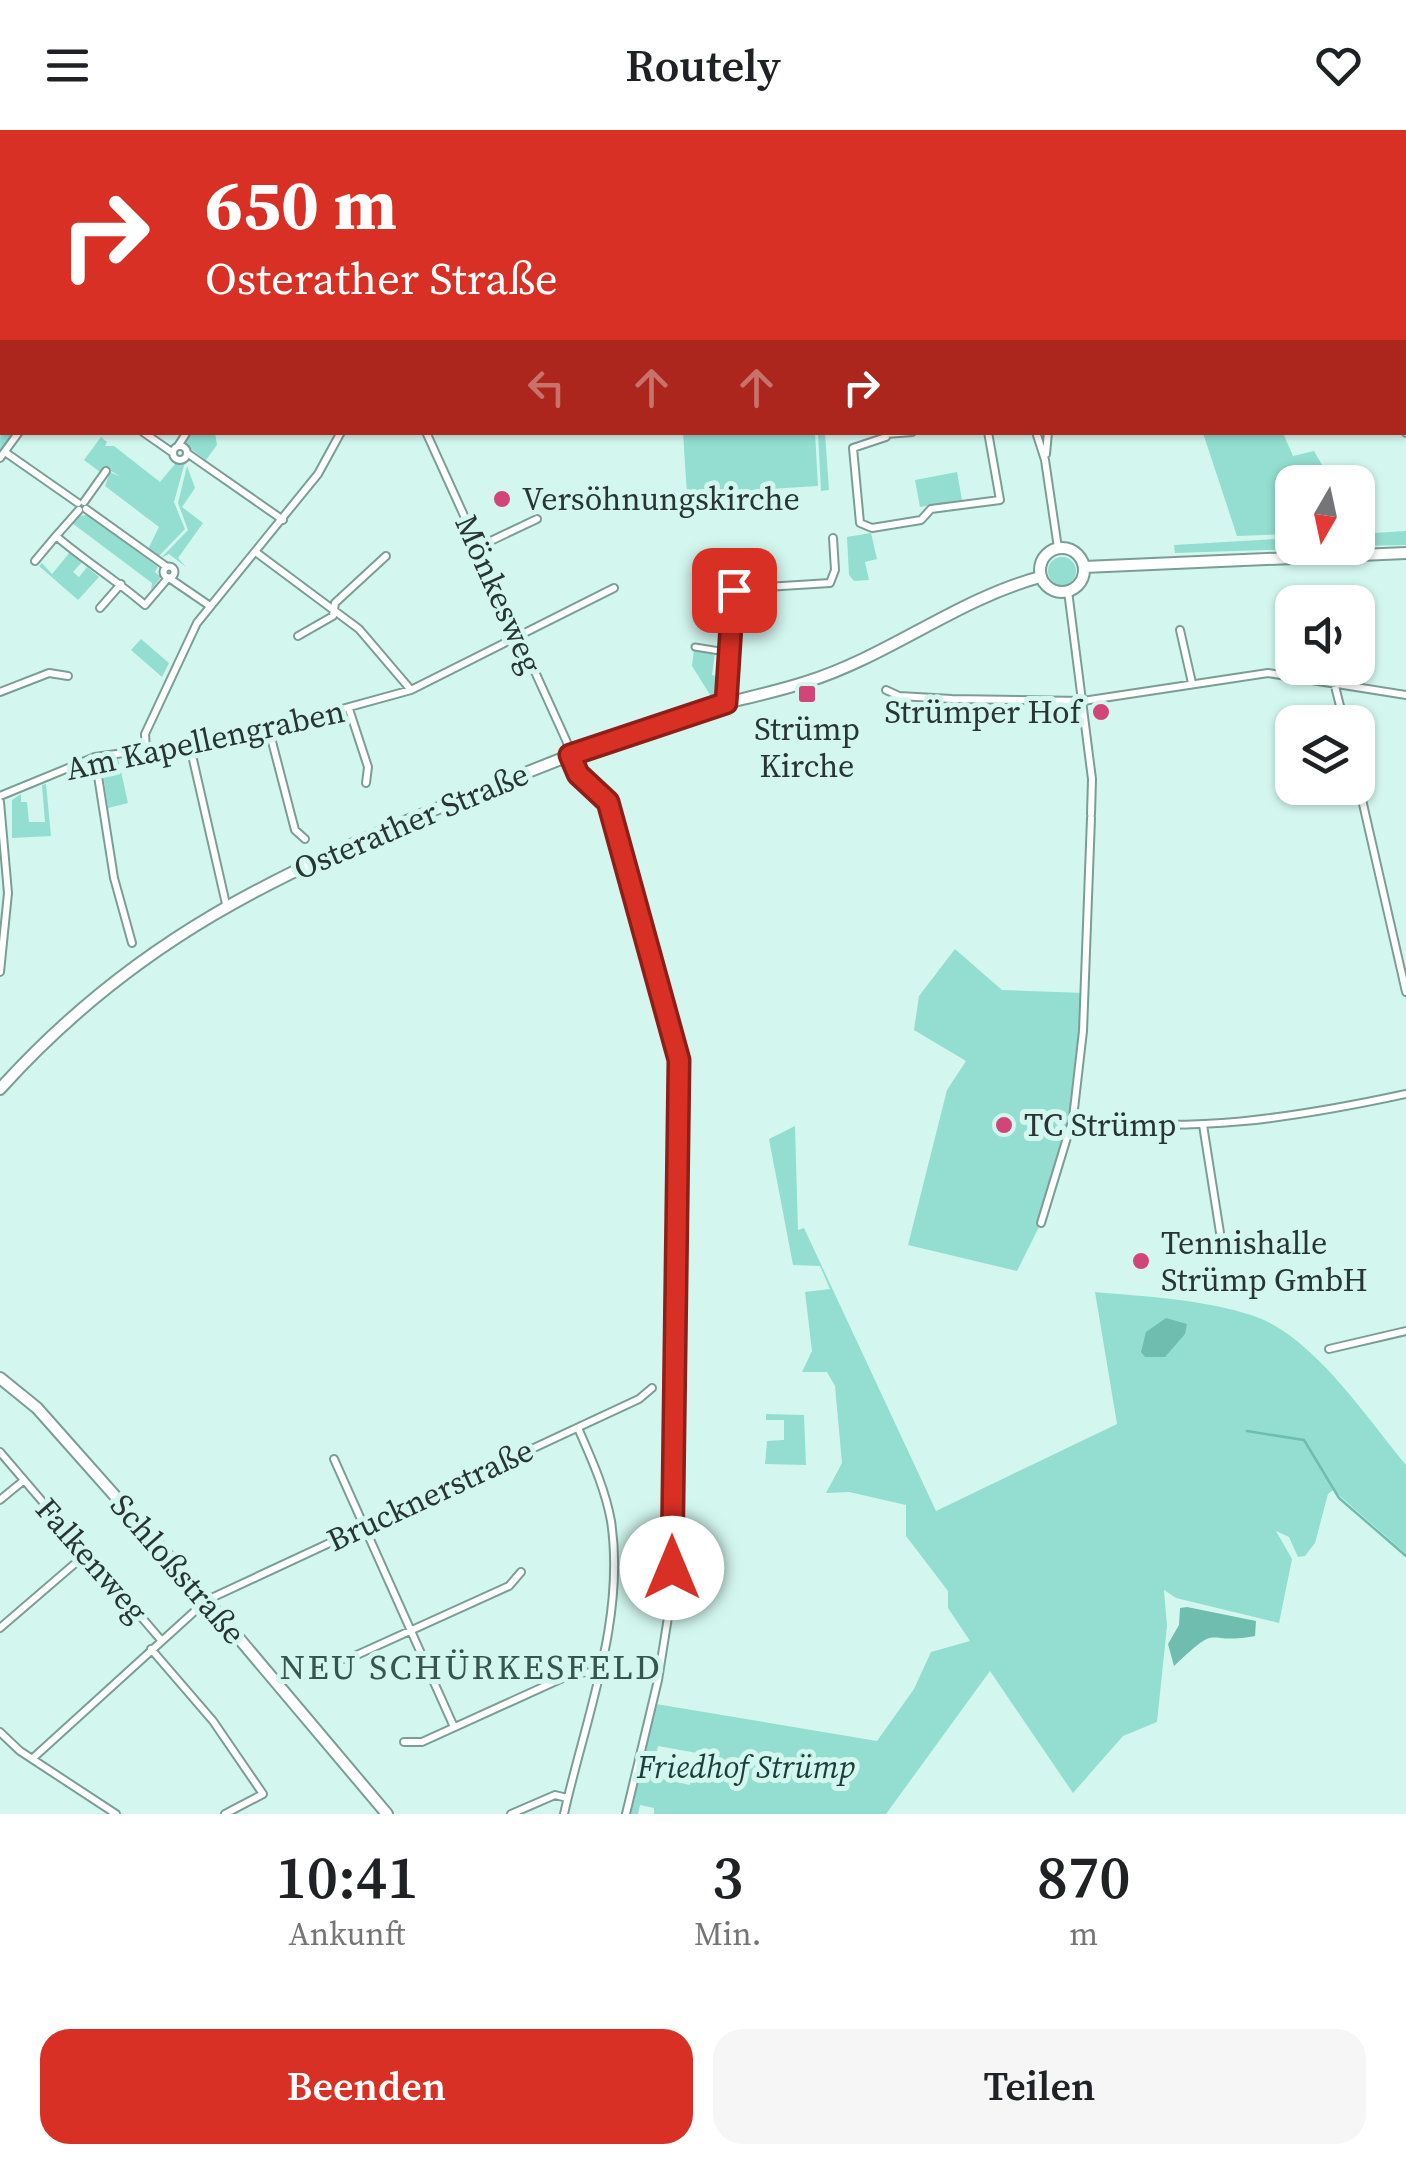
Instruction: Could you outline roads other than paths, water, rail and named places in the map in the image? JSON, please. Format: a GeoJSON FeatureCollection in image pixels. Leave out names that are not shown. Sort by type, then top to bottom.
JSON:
{"type":"FeatureCollection","features":[{"type":"Feature","properties":{"kind":"main road"},"geometry":{"type":"LineString","coordinates":[[1090,567],[1068,592],[1048,588],[1040,577],[1044,556],[1058,548],[1078,555],[1090,567],[1406,553]]}},
{"type":"Feature","properties":{"kind":"main road","name":"Osterather Straße"},"geometry":{"type":"LineString","coordinates":[[0,1089],[100,992],[226,904],[321,857],[570,755],[844,668],[978,598],[1040,577]]}},
{"type":"Feature","properties":{"kind":"main road","name":"Schloßstraße"},"geometry":{"type":"LineString","coordinates":[[0,1378],[37,1408],[207,1600],[387,1814]]}},
{"type":"Feature","properties":{"kind":"street"},"geometry":{"type":"LineString","coordinates":[[148,435],[175,450],[180,461],[187,454],[283,520]]}},
{"type":"Feature","properties":{"kind":"street"},"geometry":{"type":"LineString","coordinates":[[175,450],[185,435]]}},
{"type":"Feature","properties":{"kind":"street"},"geometry":{"type":"LineString","coordinates":[[146,748],[149,724],[193,629],[258,554],[330,458],[340,435]]}},
{"type":"Feature","properties":{"kind":"street","name":"Mönkesweg"},"geometry":{"type":"LineString","coordinates":[[427,435],[578,774],[608,802],[679,1060],[672,1592],[662,1664],[626,1814]]}},
{"type":"Feature","properties":{"kind":"street"},"geometry":{"type":"LineString","coordinates":[[883,435],[857,444],[853,451],[860,522],[872,528],[921,520],[932,509],[1000,500],[989,435]]}},
{"type":"Feature","properties":{"kind":"street"},"geometry":{"type":"LineString","coordinates":[[1037,435],[1046,460]]}},
{"type":"Feature","properties":{"kind":"street"},"geometry":{"type":"LineString","coordinates":[[1048,435],[1046,460],[1058,548]]}},
{"type":"Feature","properties":{"kind":"street"},"geometry":{"type":"LineString","coordinates":[[2,455],[167,567],[163,572],[168,578],[210,606]]}},
{"type":"Feature","properties":{"kind":"street"},"geometry":{"type":"LineString","coordinates":[[35,562],[106,472]]}},
{"type":"Feature","properties":{"kind":"street"},"geometry":{"type":"LineString","coordinates":[[478,547],[537,519]]}},
{"type":"Feature","properties":{"kind":"street"},"geometry":{"type":"LineString","coordinates":[[56,536],[103,576],[121,584],[145,604],[168,578]]}},
{"type":"Feature","properties":{"kind":"street"},"geometry":{"type":"LineString","coordinates":[[726,703],[726,652],[732,610],[743,608],[745,596],[740,590],[830,583],[835,577],[833,538]]}},
{"type":"Feature","properties":{"kind":"street"},"geometry":{"type":"LineString","coordinates":[[258,554],[334,610],[381,651],[410,690]]}},
{"type":"Feature","properties":{"kind":"street"},"geometry":{"type":"LineString","coordinates":[[298,636],[333,616],[335,603],[386,556]]}},
{"type":"Feature","properties":{"kind":"street"},"geometry":{"type":"LineString","coordinates":[[100,608],[121,584]]}},
{"type":"Feature","properties":{"kind":"street","name":"Am Kapellengraben"},"geometry":{"type":"LineString","coordinates":[[0,799],[95,757],[269,730],[410,690],[614,588]]}},
{"type":"Feature","properties":{"kind":"street"},"geometry":{"type":"LineString","coordinates":[[1042,1223],[1073,1118],[1082,1042],[1092,778],[1068,592]]}},
{"type":"Feature","properties":{"kind":"street"},"geometry":{"type":"LineString","coordinates":[[1180,630],[1192,682]]}},
{"type":"Feature","properties":{"kind":"street"},"geometry":{"type":"LineString","coordinates":[[695,647],[726,652]]}},
{"type":"Feature","properties":{"kind":"street"},"geometry":{"type":"LineString","coordinates":[[0,692],[50,674],[68,676]]}},
{"type":"Feature","properties":{"kind":"street"},"geometry":{"type":"LineString","coordinates":[[886,690],[899,696],[952,699],[1083,701],[1192,682],[1275,674]]}},
{"type":"Feature","properties":{"kind":"street"},"geometry":{"type":"LineString","coordinates":[[1352,685],[1406,694]]}},
{"type":"Feature","properties":{"kind":"street"},"geometry":{"type":"LineString","coordinates":[[350,709],[368,766],[366,783]]}},
{"type":"Feature","properties":{"kind":"street"},"geometry":{"type":"LineString","coordinates":[[269,730],[294,830],[305,839]]}},
{"type":"Feature","properties":{"kind":"street"},"geometry":{"type":"LineString","coordinates":[[189,742],[226,904]]}},
{"type":"Feature","properties":{"kind":"street"},"geometry":{"type":"LineString","coordinates":[[95,757],[114,878],[132,943]]}},
{"type":"Feature","properties":{"kind":"street"},"geometry":{"type":"LineString","coordinates":[[0,799],[8,893],[0,972]]}},
{"type":"Feature","properties":{"kind":"street"},"geometry":{"type":"LineString","coordinates":[[1363,805],[1406,992]]}},
{"type":"Feature","properties":{"kind":"street"},"geometry":{"type":"LineString","coordinates":[[1073,1118],[1120,1125],[1203,1125],[1288,1118],[1406,1094]]}},
{"type":"Feature","properties":{"kind":"street"},"geometry":{"type":"LineString","coordinates":[[1203,1125],[1221,1238]]}},
{"type":"Feature","properties":{"kind":"street"},"geometry":{"type":"LineString","coordinates":[[1329,1348],[1406,1332]]}},
{"type":"Feature","properties":{"kind":"street","name":"Brucknerstraße"},"geometry":{"type":"LineString","coordinates":[[32,1759],[207,1600],[638,1400],[652,1388]]}},
{"type":"Feature","properties":{"kind":"street"},"geometry":{"type":"LineString","coordinates":[[564,1814],[611,1614],[614,1550],[597,1470],[578,1428]]}},
{"type":"Feature","properties":{"kind":"street","name":"Falkenweg"},"geometry":{"type":"LineString","coordinates":[[0,1452],[161,1640]]}},
{"type":"Feature","properties":{"kind":"street"},"geometry":{"type":"LineString","coordinates":[[334,1460],[454,1727]]}},
{"type":"Feature","properties":{"kind":"street","name":"Falkenweg"},"geometry":{"type":"LineString","coordinates":[[0,1500],[23,1480]]}},
{"type":"Feature","properties":{"kind":"street"},"geometry":{"type":"LineString","coordinates":[[0,1628],[86,1554]]}},
{"type":"Feature","properties":{"kind":"street"},"geometry":{"type":"LineString","coordinates":[[332,1658],[348,1659],[509,1586],[521,1572]]}},
{"type":"Feature","properties":{"kind":"street"},"geometry":{"type":"LineString","coordinates":[[151,1650],[213,1722],[263,1794],[225,1814]]}},
{"type":"Feature","properties":{"kind":"street"},"geometry":{"type":"LineString","coordinates":[[404,1742],[422,1742],[576,1672],[597,1673]]}},
{"type":"Feature","properties":{"kind":"street"},"geometry":{"type":"LineString","coordinates":[[0,1732],[32,1759],[116,1814]]}},
{"type":"Feature","properties":{"kind":"street"},"geometry":{"type":"LineString","coordinates":[[510,1814],[555,1795],[567,1798]]}},
{"type":"Feature","properties":{"kind":"waterway"},"geometry":{"type":"LineString","coordinates":[[1247,1431],[1304,1440],[1339,1498],[1406,1556]]}},
{"type":"Feature","properties":{"kind":"place","name":"Versöhnungskirche"},"geometry":{"type":"Point","coordinates":[502,499]}},
{"type":"Feature","properties":{"kind":"place","name":"Strümp Kirche"},"geometry":{"type":"Point","coordinates":[807,694]}},
{"type":"Feature","properties":{"kind":"place","name":"Strümper Hof"},"geometry":{"type":"Point","coordinates":[1101,712]}},
{"type":"Feature","properties":{"kind":"place","name":"TC Strümp"},"geometry":{"type":"Point","coordinates":[1004,1125]}},
{"type":"Feature","properties":{"kind":"place","name":"Tennishalle Strümp GmbH"},"geometry":{"type":"Point","coordinates":[1141,1261]}},
{"type":"Feature","properties":{"kind":"district","name":"NEU SCHÜRKESFELD"},"geometry":{"type":"Point","coordinates":[471,1667]}},
{"type":"Feature","properties":{"kind":"park label","name":"Friedhof Strümp"},"geometry":{"type":"Point","coordinates":[746,1767]}}]}
